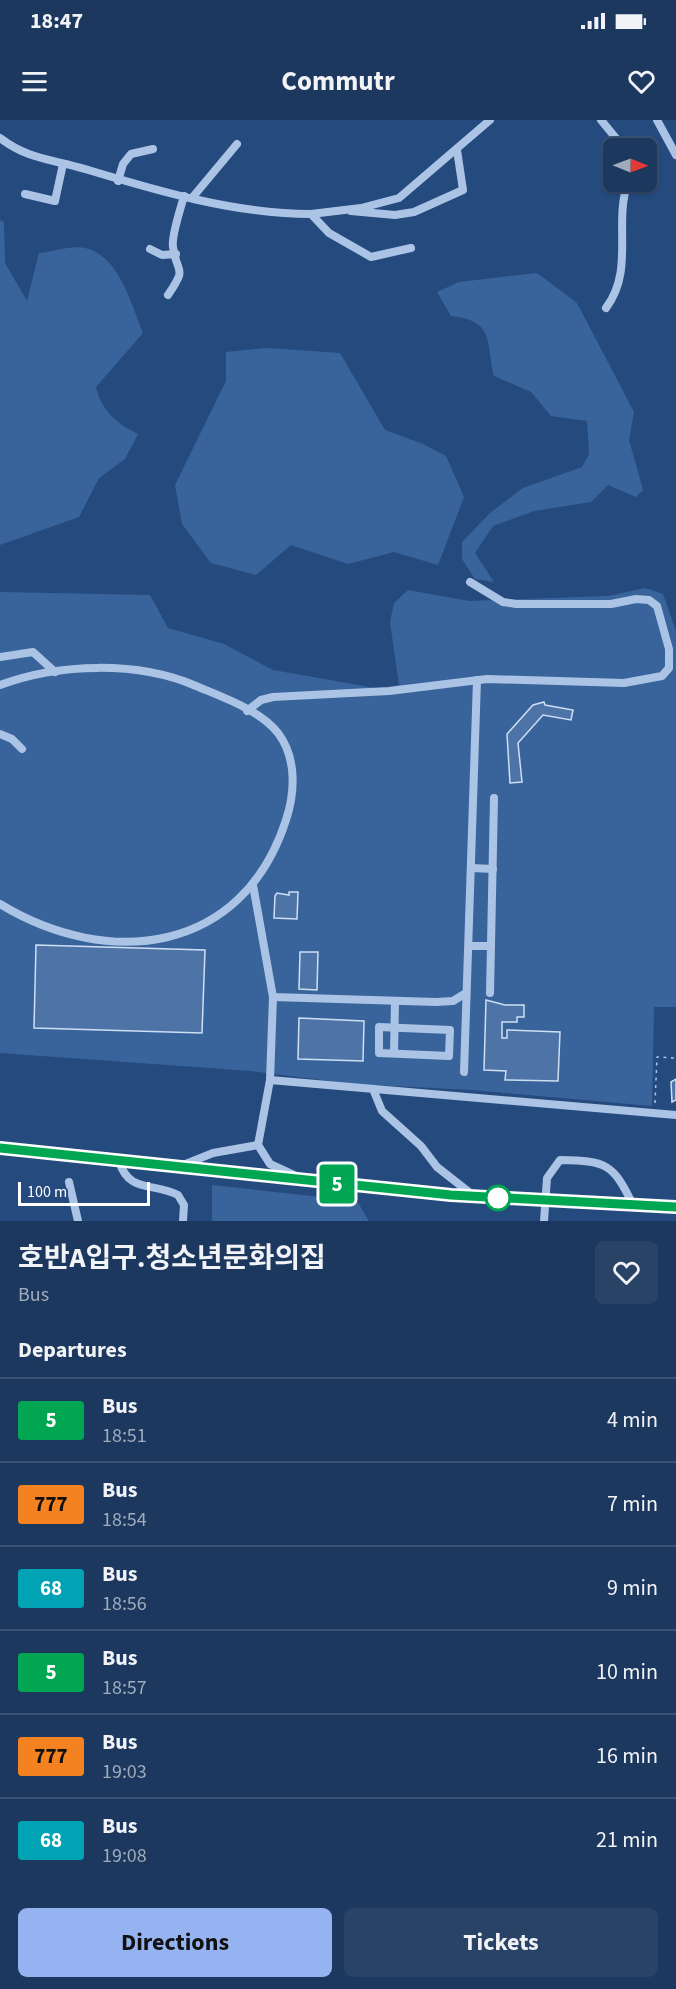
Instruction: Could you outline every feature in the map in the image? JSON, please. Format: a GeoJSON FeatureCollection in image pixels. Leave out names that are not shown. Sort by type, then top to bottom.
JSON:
{"type":"FeatureCollection","features":[{"type":"Feature","properties":{"kind":"main road"},"geometry":{"type":"LineString","coordinates":[[0,1148],[310,1182],[474,1197],[676,1207]]}},
{"type":"Feature","properties":{"kind":"street"},"geometry":{"type":"LineString","coordinates":[[476,120],[478,131]]}},
{"type":"Feature","properties":{"kind":"street"},"geometry":{"type":"LineString","coordinates":[[0,138],[26,155],[118,181],[188,197],[263,210],[311,214],[349,210],[399,198],[490,120]]}},
{"type":"Feature","properties":{"kind":"street"},"geometry":{"type":"LineString","coordinates":[[601,120],[616,138]]}},
{"type":"Feature","properties":{"kind":"street"},"geometry":{"type":"LineString","coordinates":[[657,120],[676,155]]}},
{"type":"Feature","properties":{"kind":"street"},"geometry":{"type":"LineString","coordinates":[[168,295],[180,277],[173,246],[188,197],[237,144]]}},
{"type":"Feature","properties":{"kind":"street"},"geometry":{"type":"LineString","coordinates":[[118,181],[123,164],[131,154],[153,149]]}},
{"type":"Feature","properties":{"kind":"street"},"geometry":{"type":"LineString","coordinates":[[349,210],[373,214],[414,212],[463,190],[457,150]]}},
{"type":"Feature","properties":{"kind":"street"},"geometry":{"type":"LineString","coordinates":[[25,194],[55,201],[63,164]]}},
{"type":"Feature","properties":{"kind":"street"},"geometry":{"type":"LineString","coordinates":[[606,308],[612,300],[622,270],[622,203],[625,192]]}},
{"type":"Feature","properties":{"kind":"street"},"geometry":{"type":"LineString","coordinates":[[311,214],[329,232],[371,256],[411,248]]}},
{"type":"Feature","properties":{"kind":"street"},"geometry":{"type":"LineString","coordinates":[[150,249],[162,255],[176,254]]}},
{"type":"Feature","properties":{"kind":"street"},"geometry":{"type":"LineString","coordinates":[[247,711],[261,700],[273,697],[389,691],[477,680],[624,683],[667,673],[671,662],[657,606],[649,600],[628,600],[611,604],[503,603],[470,582]]}},
{"type":"Feature","properties":{"kind":"street"},"geometry":{"type":"LineString","coordinates":[[0,657],[33,652],[56,672]]}},
{"type":"Feature","properties":{"kind":"street"},"geometry":{"type":"LineString","coordinates":[[0,685],[56,672],[130,668],[153,671],[181,680],[247,711],[276,731],[292,762],[292,787],[288,815],[274,853],[253,885],[238,902],[212,921],[192,931],[141,940],[109,940],[68,935],[30,921],[0,904]]}},
{"type":"Feature","properties":{"kind":"street"},"geometry":{"type":"LineString","coordinates":[[464,1072],[477,680]]}},
{"type":"Feature","properties":{"kind":"street"},"geometry":{"type":"LineString","coordinates":[[0,734],[12,739],[22,748]]}},
{"type":"Feature","properties":{"kind":"street"},"geometry":{"type":"LineString","coordinates":[[490,993],[494,798]]}},
{"type":"Feature","properties":{"kind":"street"},"geometry":{"type":"LineString","coordinates":[[471,868],[493,869]]}},
{"type":"Feature","properties":{"kind":"street"},"geometry":{"type":"LineString","coordinates":[[253,885],[273,997],[270,1080],[258,1145],[270,1164],[310,1182]]}},
{"type":"Feature","properties":{"kind":"street"},"geometry":{"type":"LineString","coordinates":[[469,946],[491,946]]}},
{"type":"Feature","properties":{"kind":"street"},"geometry":{"type":"LineString","coordinates":[[273,997],[447,1002],[466,993]]}},
{"type":"Feature","properties":{"kind":"street"},"geometry":{"type":"LineString","coordinates":[[394,1053],[395,1001]]}},
{"type":"Feature","properties":{"kind":"street"},"geometry":{"type":"LineString","coordinates":[[380,1027],[450,1030],[449,1056],[394,1053],[379,1053],[380,1027]]}},
{"type":"Feature","properties":{"kind":"street"},"geometry":{"type":"LineString","coordinates":[[270,1080],[676,1115]]}},
{"type":"Feature","properties":{"kind":"street"},"geometry":{"type":"LineString","coordinates":[[373,1089],[382,1111],[421,1146],[437,1167],[474,1197]]}},
{"type":"Feature","properties":{"kind":"street"},"geometry":{"type":"LineString","coordinates":[[178,1167],[213,1153],[258,1145]]}},
{"type":"Feature","properties":{"kind":"street"},"geometry":{"type":"LineString","coordinates":[[544,1221],[547,1178],[560,1160],[597,1161],[619,1176],[633,1205]]}},
{"type":"Feature","properties":{"kind":"street"},"geometry":{"type":"LineString","coordinates":[[119,1161],[124,1174],[131,1181],[178,1196],[184,1205],[183,1221]]}},
{"type":"Feature","properties":{"kind":"street"},"geometry":{"type":"LineString","coordinates":[[69,1182],[78,1221]]}},
{"type":"Feature","properties":{"kind":"path"},"geometry":{"type":"LineString","coordinates":[[655,1113],[657,1058],[675,1058]]}},
{"type":"Feature","properties":{"kind":"shaded area"},"geometry":{"type":"Polygon","coordinates":[[[0,220],[4,222],[5,263],[27,301],[39,253],[68,248],[85,248],[107,260],[115,271],[129,296],[143,333],[96,387],[102,403],[111,415],[123,426],[138,434],[125,459],[99,478],[79,517],[0,545],[0,220]]]}},
{"type":"Feature","properties":{"kind":"shaded area"},"geometry":{"type":"Polygon","coordinates":[[[537,273],[577,303],[634,412],[629,440],[643,490],[636,497],[608,485],[591,502],[534,511],[493,526],[475,553],[494,582],[475,579],[462,559],[462,542],[490,513],[523,488],[582,467],[589,454],[587,421],[551,416],[531,392],[494,376],[486,334],[475,322],[451,316],[437,292],[459,282],[537,273]]]}},
{"type":"Feature","properties":{"kind":"shaded area"},"geometry":{"type":"Polygon","coordinates":[[[267,348],[340,353],[385,430],[423,444],[446,456],[464,497],[438,565],[394,552],[348,564],[291,545],[256,575],[211,563],[182,524],[175,485],[226,381],[226,352],[267,348]]]}},
{"type":"Feature","properties":{"kind":"shaded area"},"geometry":{"type":"Polygon","coordinates":[[[645,588],[663,594],[676,631],[676,1007],[654,1007],[652,1106],[472,1090],[354,1084],[251,1071],[0,1053],[0,592],[150,595],[168,628],[224,644],[273,670],[381,689],[399,685],[390,622],[394,603],[408,590],[469,601],[608,596],[645,588]]]}},
{"type":"Feature","properties":{"kind":"shaded area"},"geometry":{"type":"Polygon","coordinates":[[[212,1185],[357,1201],[369,1221],[212,1221],[212,1185]]]}},
{"type":"Feature","properties":{"kind":"building"},"geometry":{"type":"Polygon","coordinates":[[[544,702],[545,705],[573,710],[571,720],[543,715],[518,743],[522,782],[510,783],[507,734],[533,705],[544,702]]]}},
{"type":"Feature","properties":{"kind":"building"},"geometry":{"type":"Polygon","coordinates":[[[289,892],[298,892],[297,919],[274,918],[275,896],[277,893],[289,895],[289,892]]]}},
{"type":"Feature","properties":{"kind":"building"},"geometry":{"type":"Polygon","coordinates":[[[36,945],[205,950],[202,1033],[34,1028],[36,945]]]}},
{"type":"Feature","properties":{"kind":"building"},"geometry":{"type":"Polygon","coordinates":[[[300,952],[318,952],[317,990],[299,989],[300,952]]]}},
{"type":"Feature","properties":{"kind":"building"},"geometry":{"type":"Polygon","coordinates":[[[486,1000],[505,1005],[524,1005],[524,1017],[517,1017],[517,1022],[502,1022],[502,1038],[507,1038],[507,1030],[560,1032],[558,1081],[505,1080],[506,1071],[484,1070],[486,1000]]]}},
{"type":"Feature","properties":{"kind":"building"},"geometry":{"type":"Polygon","coordinates":[[[299,1018],[364,1021],[363,1061],[298,1059],[299,1018]]]}},
{"type":"Feature","properties":{"kind":"building"},"geometry":{"type":"Polygon","coordinates":[[[676,1079],[676,1100],[672,1102],[671,1082],[676,1079]]]}},
{"type":"Feature","properties":{"kind":"bus line","name":"5"},"geometry":{"type":"LineString","coordinates":[[0,1148],[451,1195],[676,1207]]}}]}
